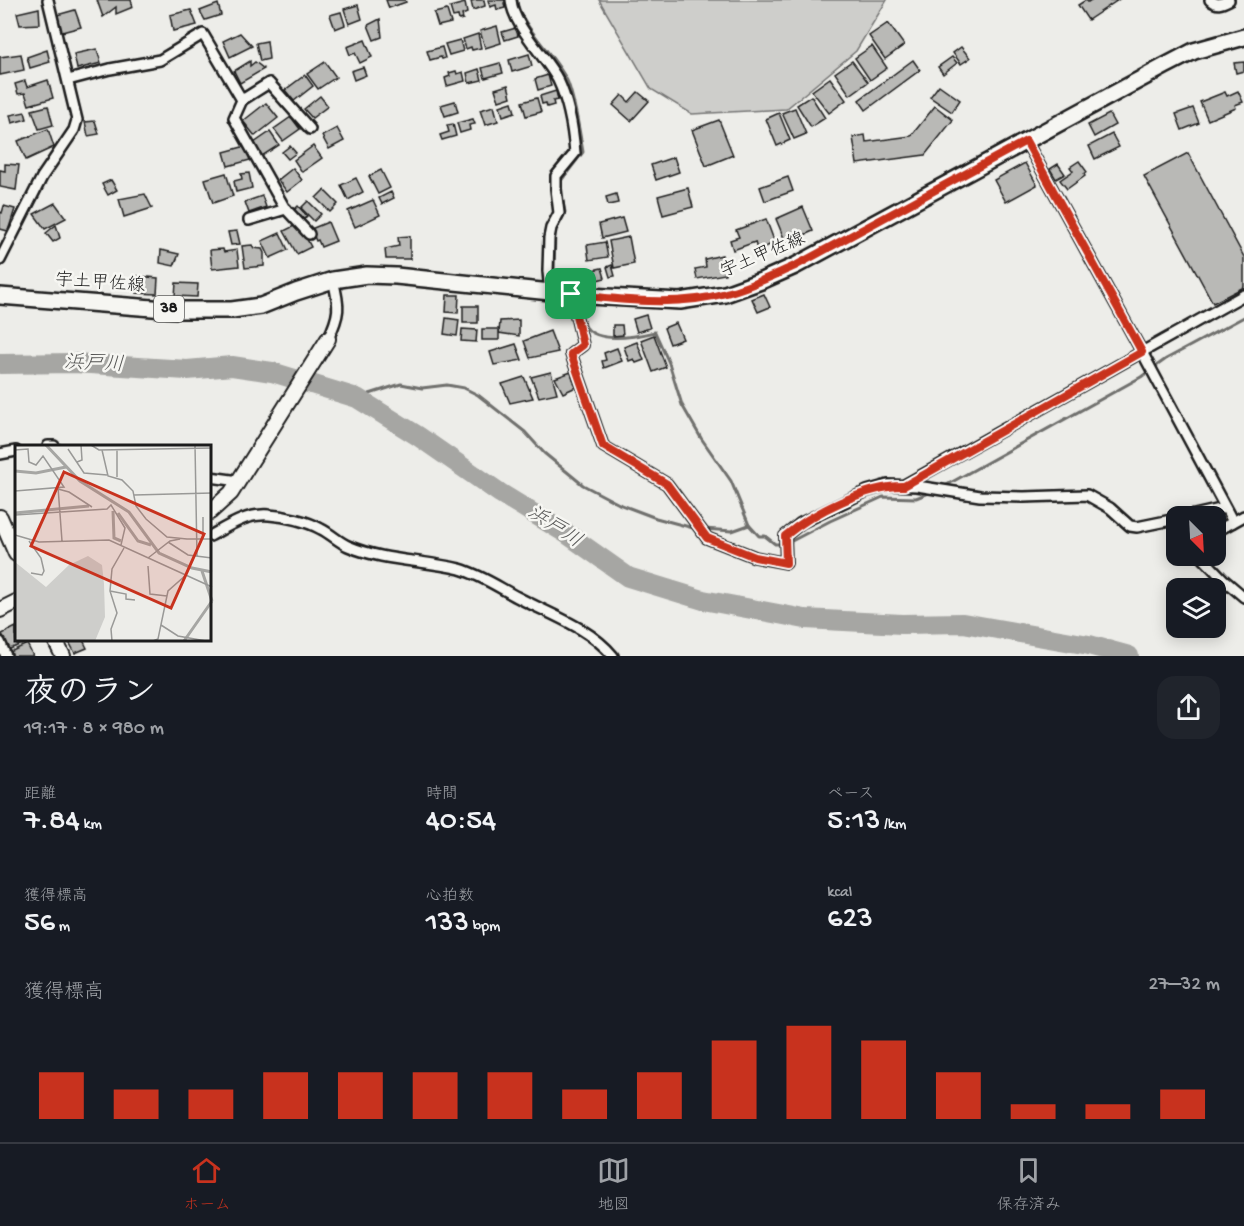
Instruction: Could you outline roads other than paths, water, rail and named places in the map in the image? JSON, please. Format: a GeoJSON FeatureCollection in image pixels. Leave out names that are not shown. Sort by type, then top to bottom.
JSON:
{"type":"FeatureCollection","features":[{"type":"Feature","properties":{"kind":"main road","name":"宇土甲佐線"},"geometry":{"type":"LineString","coordinates":[[0,296],[178,310],[232,310],[261,306],[333,280],[367,275],[571,294],[680,301],[734,291],[805,261],[1194,51],[1244,37]]}},
{"type":"Feature","properties":{"kind":"street"},"geometry":{"type":"LineString","coordinates":[[0,260],[42,177],[74,130],[77,120],[48,0]]}},
{"type":"Feature","properties":{"kind":"street"},"geometry":{"type":"LineString","coordinates":[[511,0],[512,8],[531,41],[556,78],[564,95],[573,128],[575,153],[556,176],[555,189],[559,213],[551,228],[549,238],[550,292]]}},
{"type":"Feature","properties":{"kind":"street"},"geometry":{"type":"LineString","coordinates":[[1209,0],[1215,4],[1229,0]]}},
{"type":"Feature","properties":{"kind":"street"},"geometry":{"type":"LineString","coordinates":[[68,80],[110,69],[160,60],[203,34],[242,100]]}},
{"type":"Feature","properties":{"kind":"street"},"geometry":{"type":"LineString","coordinates":[[309,234],[286,209],[234,117],[242,100],[268,83],[310,129]]}},
{"type":"Feature","properties":{"kind":"street"},"geometry":{"type":"LineString","coordinates":[[1026,141],[1224,506]]}},
{"type":"Feature","properties":{"kind":"street"},"geometry":{"type":"LineString","coordinates":[[249,220],[286,209]]}},
{"type":"Feature","properties":{"kind":"street"},"geometry":{"type":"LineString","coordinates":[[212,510],[231,493],[328,339],[338,319],[338,301],[333,280]]}},
{"type":"Feature","properties":{"kind":"street"},"geometry":{"type":"LineString","coordinates":[[571,294],[583,345],[571,354],[603,446],[667,484],[707,538],[755,557],[786,563],[785,536],[801,523],[867,492],[888,485],[917,486],[980,496],[1087,495],[1110,508],[1130,526],[1137,528],[1166,521]]}},
{"type":"Feature","properties":{"kind":"street"},"geometry":{"type":"LineString","coordinates":[[904,486],[1244,296]]}},
{"type":"Feature","properties":{"kind":"street"},"geometry":{"type":"LineString","coordinates":[[0,454],[15,451]]}},
{"type":"Feature","properties":{"kind":"street"},"geometry":{"type":"LineString","coordinates":[[212,477],[241,477]]}},
{"type":"Feature","properties":{"kind":"street"},"geometry":{"type":"LineString","coordinates":[[1226,510],[1233,522]]}},
{"type":"Feature","properties":{"kind":"street"},"geometry":{"type":"LineString","coordinates":[[212,536],[249,516],[268,514],[321,528],[348,546],[390,557],[459,569],[482,577],[555,618],[578,628],[599,641],[613,656]]}},
{"type":"Feature","properties":{"kind":"street"},"geometry":{"type":"LineString","coordinates":[[1226,526],[1244,516]]}},
{"type":"Feature","properties":{"kind":"street"},"geometry":{"type":"LineString","coordinates":[[0,518],[15,552]]}},
{"type":"Feature","properties":{"kind":"street"},"geometry":{"type":"LineString","coordinates":[[1211,566],[1244,597]]}},
{"type":"Feature","properties":{"kind":"street"},"geometry":{"type":"LineString","coordinates":[[0,610],[15,602]]}},
{"type":"Feature","properties":{"kind":"street"},"geometry":{"type":"LineString","coordinates":[[56,641],[63,656]]}},
{"type":"Feature","properties":{"kind":"street"},"geometry":{"type":"LineString","coordinates":[[0,642],[6,656]]}},
{"type":"Feature","properties":{"kind":"waterway"},"geometry":{"type":"LineString","coordinates":[[517,0],[524,20],[563,74],[573,100],[583,152],[560,182]]}},
{"type":"Feature","properties":{"kind":"waterway"},"geometry":{"type":"LineString","coordinates":[[560,188],[565,212],[555,231],[554,272],[561,288]]}},
{"type":"Feature","properties":{"kind":"waterway"},"geometry":{"type":"LineString","coordinates":[[579,309],[586,327],[599,336],[619,337],[655,332],[669,363],[682,405],[701,438],[731,481],[749,525],[759,536],[765,536],[775,544],[786,544],[883,497],[916,498],[934,491]]}},
{"type":"Feature","properties":{"kind":"waterway"},"geometry":{"type":"LineString","coordinates":[[943,487],[1244,317]]}},
{"type":"Feature","properties":{"kind":"waterway","name":"浜戸川"},"geometry":{"type":"LineString","coordinates":[[0,364],[74,363],[187,370],[232,366],[272,372],[357,398],[418,436],[500,493],[567,534],[628,577],[703,600],[805,619],[902,624],[963,623],[1089,645],[1129,656]]}},
{"type":"Feature","properties":{"kind":"waterway"},"geometry":{"type":"LineString","coordinates":[[357,398],[401,384],[422,388],[447,385],[464,388],[478,395],[525,432],[544,453],[583,485],[619,504],[656,518],[697,529]]}},
{"type":"Feature","properties":{"kind":"waterway"},"geometry":{"type":"LineString","coordinates":[[704,529],[732,531],[749,525]]}}]}
